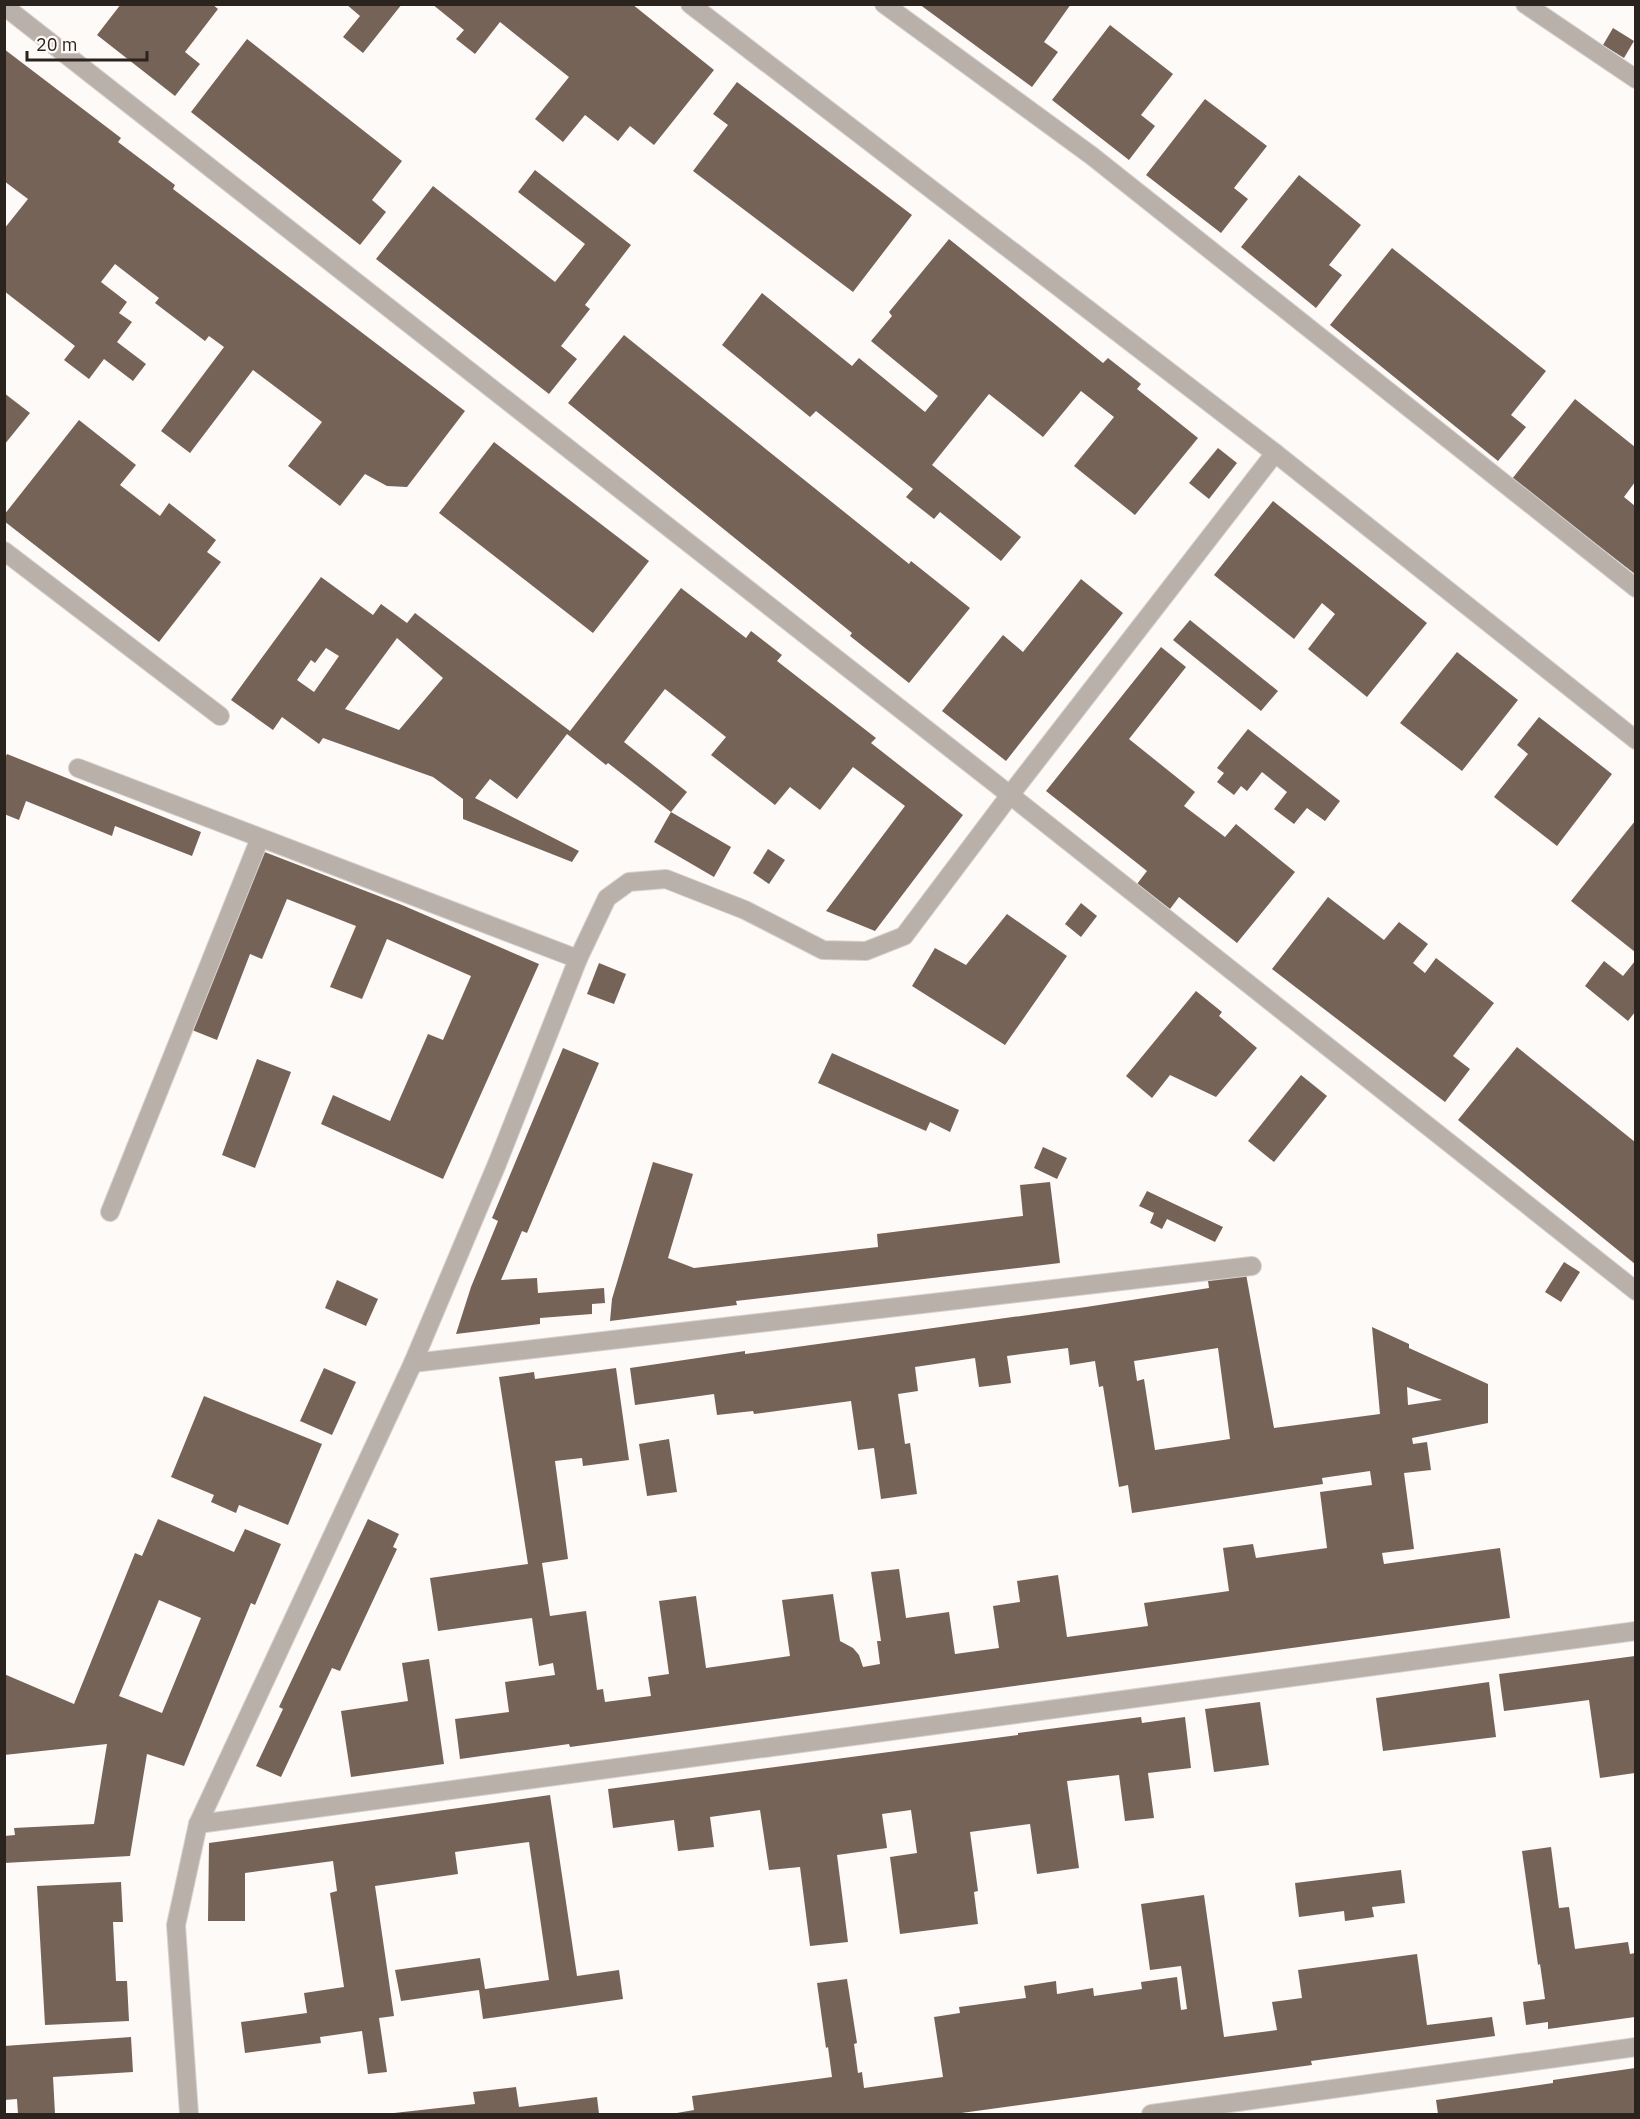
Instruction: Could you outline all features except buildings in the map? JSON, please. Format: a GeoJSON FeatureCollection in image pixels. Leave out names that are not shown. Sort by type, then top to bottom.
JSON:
{"type":"FeatureCollection","features":[{"type":"Feature","properties":{"kind":"street"},"geometry":{"type":"LineString","coordinates":[[690,4],[1275,453],[1635,740]]}},
{"type":"Feature","properties":{"kind":"street"},"geometry":{"type":"LineString","coordinates":[[884,4],[1092,156],[1635,588]]}},
{"type":"Feature","properties":{"kind":"street"},"geometry":{"type":"LineString","coordinates":[[1525,4],[1635,79]]}},
{"type":"Feature","properties":{"kind":"street"},"geometry":{"type":"LineString","coordinates":[[4,6],[1010,795],[1635,1291]]}},
{"type":"Feature","properties":{"kind":"street"},"geometry":{"type":"LineString","coordinates":[[189,2115],[176,1925],[198,1824],[413,1363],[497,1164],[578,959],[607,898],[629,882],[666,879],[745,910],[823,950],[866,951],[904,936],[1010,795],[1275,453]]}},
{"type":"Feature","properties":{"kind":"street"},"geometry":{"type":"LineString","coordinates":[[4,550],[220,716]]}},
{"type":"Feature","properties":{"kind":"street"},"geometry":{"type":"LineString","coordinates":[[78,768],[578,959]]}},
{"type":"Feature","properties":{"kind":"street"},"geometry":{"type":"LineString","coordinates":[[110,1212],[260,838]]}},
{"type":"Feature","properties":{"kind":"street"},"geometry":{"type":"LineString","coordinates":[[413,1363],[1252,1266]]}},
{"type":"Feature","properties":{"kind":"street"},"geometry":{"type":"LineString","coordinates":[[198,1824],[1635,1631]]}},
{"type":"Feature","properties":{"kind":"street"},"geometry":{"type":"LineString","coordinates":[[1151,2115],[1635,2046]]}}]}
